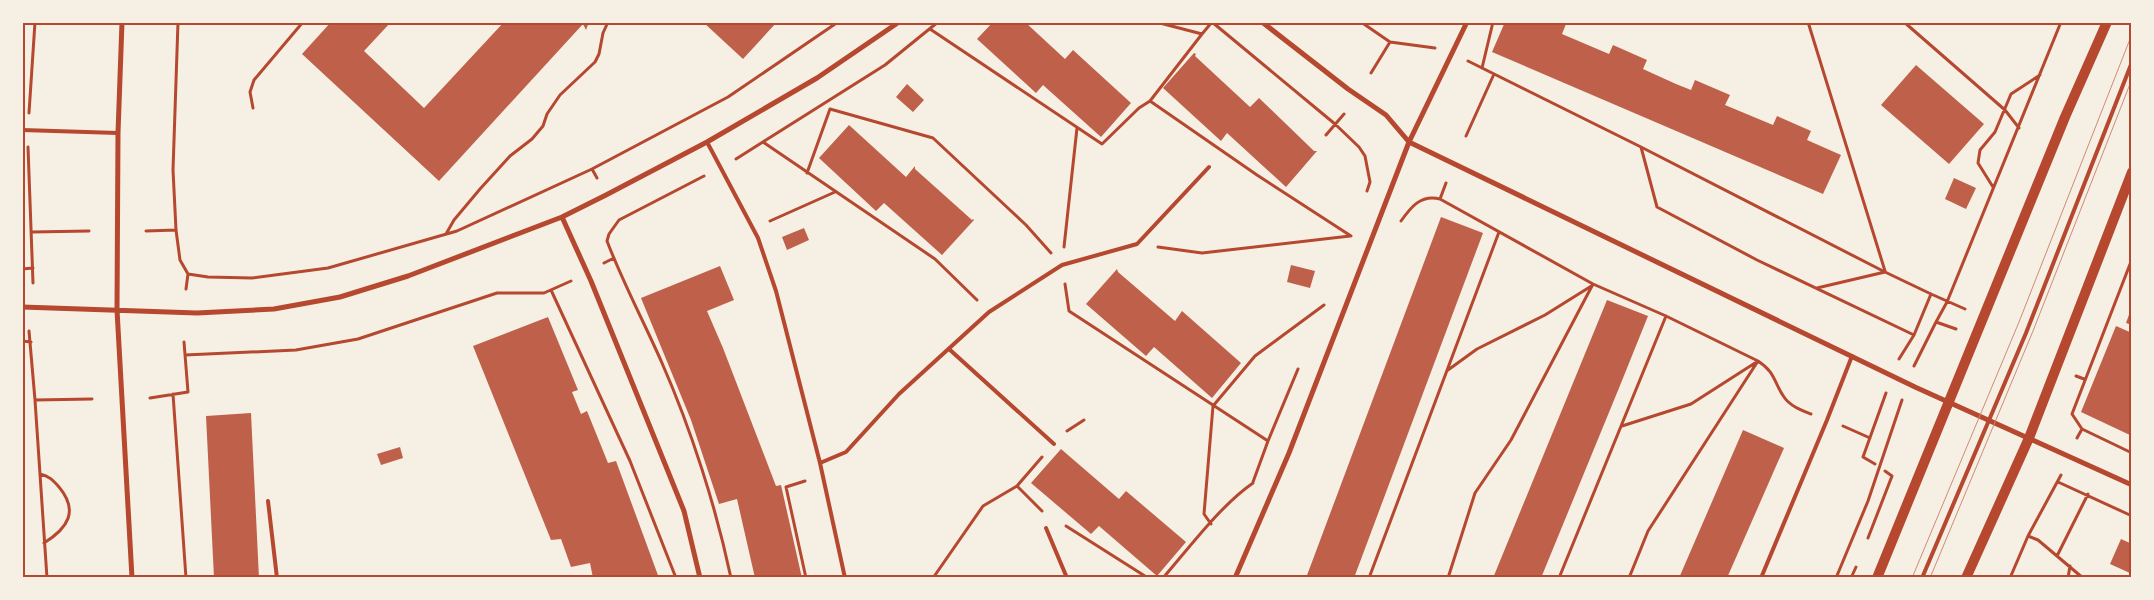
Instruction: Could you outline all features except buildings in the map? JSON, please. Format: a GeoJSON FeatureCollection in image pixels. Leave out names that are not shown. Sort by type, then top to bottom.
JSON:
{"type":"FeatureCollection","features":[{"type":"Feature","properties":{"kind":"main road"},"geometry":{"type":"LineString","coordinates":[[1878,578],[2065,117],[2107,22]]}},
{"type":"Feature","properties":{"kind":"main road"},"geometry":{"type":"LineString","coordinates":[[1966,578],[2029,438],[2132,172]]}},
{"type":"Feature","properties":{"kind":"street"},"geometry":{"type":"LineString","coordinates":[[122,22],[118,133],[117,310],[132,578]]}},
{"type":"Feature","properties":{"kind":"street"},"geometry":{"type":"LineString","coordinates":[[22,307],[197,313],[274,309],[340,297],[417,273],[562,217],[707,142],[817,78],[899,22]]}},
{"type":"Feature","properties":{"kind":"street"},"geometry":{"type":"LineString","coordinates":[[1262,22],[1348,89],[1386,115],[1409,142],[1989,422],[2132,485]]}},
{"type":"Feature","properties":{"kind":"street"},"geometry":{"type":"LineString","coordinates":[[1235,578],[1289,453],[1409,142],[1467,22]]}},
{"type":"Feature","properties":{"kind":"street"},"geometry":{"type":"LineString","coordinates":[[562,217],[591,281],[684,511],[700,578]]}},
{"type":"Feature","properties":{"kind":"lane"},"geometry":{"type":"LineString","coordinates":[[1922,578],[2045,285],[2132,62]]}},
{"type":"Feature","properties":{"kind":"lane"},"geometry":{"type":"LineString","coordinates":[[22,130],[118,133]]}},
{"type":"Feature","properties":{"kind":"lane"},"geometry":{"type":"LineString","coordinates":[[707,142],[754,228],[776,291],[820,463],[845,578]]}},
{"type":"Feature","properties":{"kind":"lane"},"geometry":{"type":"LineString","coordinates":[[820,463],[846,452],[899,394],[989,312],[1062,265],[1138,244],[1209,167]]}},
{"type":"Feature","properties":{"kind":"lane"},"geometry":{"type":"LineString","coordinates":[[950,349],[1054,444]]}},
{"type":"Feature","properties":{"kind":"lane"},"geometry":{"type":"LineString","coordinates":[[1761,578],[1852,356]]}},
{"type":"Feature","properties":{"kind":"lane"},"geometry":{"type":"LineString","coordinates":[[268,500],[277,578]]}},
{"type":"Feature","properties":{"kind":"lane"},"geometry":{"type":"LineString","coordinates":[[1046,528],[1067,578]]}},
{"type":"Feature","properties":{"kind":"path"},"geometry":{"type":"LineString","coordinates":[[29,122],[35,22]]}},
{"type":"Feature","properties":{"kind":"path"},"geometry":{"type":"LineString","coordinates":[[178,22],[173,170],[176,230],[180,260],[188,274],[186,289]]}},
{"type":"Feature","properties":{"kind":"path"},"geometry":{"type":"LineString","coordinates":[[252,108],[250,92],[254,80],[303,22]]}},
{"type":"Feature","properties":{"kind":"path"},"geometry":{"type":"LineString","coordinates":[[446,234],[454,220],[480,188],[510,156],[532,139],[543,126],[547,114],[560,95],[595,62],[600,54],[603,32],[608,22]]}},
{"type":"Feature","properties":{"kind":"path"},"geometry":{"type":"LineString","coordinates":[[188,274],[208,277],[252,278],[328,268],[457,231],[592,169],[728,97],[838,22]]}},
{"type":"Feature","properties":{"kind":"path"},"geometry":{"type":"LineString","coordinates":[[733,160],[826,104],[884,65],[938,22]]}},
{"type":"Feature","properties":{"kind":"path"},"geometry":{"type":"LineString","coordinates":[[1156,22],[1202,34]]}},
{"type":"Feature","properties":{"kind":"path"},"geometry":{"type":"LineString","coordinates":[[930,29],[1102,144],[1139,108],[1150,101],[1212,22],[1335,124],[1359,147],[1365,156],[1370,182],[1364,201]]}},
{"type":"Feature","properties":{"kind":"path"},"geometry":{"type":"LineString","coordinates":[[1361,22],[1390,42],[1441,49]]}},
{"type":"Feature","properties":{"kind":"path"},"geometry":{"type":"LineString","coordinates":[[1482,68],[1493,22]]}},
{"type":"Feature","properties":{"kind":"path"},"geometry":{"type":"LineString","coordinates":[[1808,22],[1885,272]]}},
{"type":"Feature","properties":{"kind":"path"},"geometry":{"type":"LineString","coordinates":[[1904,22],[2005,110],[2019,128]]}},
{"type":"Feature","properties":{"kind":"path"},"geometry":{"type":"LineString","coordinates":[[1919,354],[1947,302],[1992,187],[2019,128],[2061,22]]}},
{"type":"Feature","properties":{"kind":"path"},"geometry":{"type":"LineString","coordinates":[[1371,73],[1390,42]]}},
{"type":"Feature","properties":{"kind":"path"},"geometry":{"type":"LineString","coordinates":[[1463,59],[1641,147],[1885,272],[1965,309]]}},
{"type":"Feature","properties":{"kind":"path"},"geometry":{"type":"LineString","coordinates":[[1466,136],[1494,74]]}},
{"type":"Feature","properties":{"kind":"path"},"geometry":{"type":"LineString","coordinates":[[1992,187],[1978,163],[1980,150],[1995,132],[2011,94],[2041,75]]}},
{"type":"Feature","properties":{"kind":"path"},"geometry":{"type":"LineString","coordinates":[[1150,101],[1257,175],[1351,236]]}},
{"type":"Feature","properties":{"kind":"path"},"geometry":{"type":"LineString","coordinates":[[826,104],[830,109],[933,138],[1026,225],[1062,265]]}},
{"type":"Feature","properties":{"kind":"path"},"geometry":{"type":"LineString","coordinates":[[807,173],[830,109]]}},
{"type":"Feature","properties":{"kind":"path"},"geometry":{"type":"LineString","coordinates":[[1326,135],[1344,114]]}},
{"type":"Feature","properties":{"kind":"path"},"geometry":{"type":"LineString","coordinates":[[1077,128],[1062,265],[1069,310],[1268,441]]}},
{"type":"Feature","properties":{"kind":"path"},"geometry":{"type":"LineString","coordinates":[[763,142],[936,259],[989,312]]}},
{"type":"Feature","properties":{"kind":"path"},"geometry":{"type":"LineString","coordinates":[[28,146],[33,283]]}},
{"type":"Feature","properties":{"kind":"path"},"geometry":{"type":"LineString","coordinates":[[1641,147],[1657,207],[1816,288],[1914,335]]}},
{"type":"Feature","properties":{"kind":"path"},"geometry":{"type":"LineString","coordinates":[[592,169],[597,178]]}},
{"type":"Feature","properties":{"kind":"path"},"geometry":{"type":"LineString","coordinates":[[709,174],[619,220],[609,234],[607,241],[663,365],[696,454],[717,520],[731,578]]}},
{"type":"Feature","properties":{"kind":"path"},"geometry":{"type":"LineString","coordinates":[[22,178],[28,178]]}},
{"type":"Feature","properties":{"kind":"path"},"geometry":{"type":"LineString","coordinates":[[754,228],[835,192]]}},
{"type":"Feature","properties":{"kind":"path"},"geometry":{"type":"LineString","coordinates":[[1440,199],[1593,284],[1666,316],[1758,361],[1770,369],[1785,398],[1796,408],[1812,414]]}},
{"type":"Feature","properties":{"kind":"path"},"geometry":{"type":"LineString","coordinates":[[615,213],[619,220]]}},
{"type":"Feature","properties":{"kind":"path"},"geometry":{"type":"LineString","coordinates":[[1348,244],[1355,227]]}},
{"type":"Feature","properties":{"kind":"path"},"geometry":{"type":"LineString","coordinates":[[146,231],[176,230]]}},
{"type":"Feature","properties":{"kind":"path"},"geometry":{"type":"LineString","coordinates":[[32,232],[89,231]]}},
{"type":"Feature","properties":{"kind":"path"},"geometry":{"type":"LineString","coordinates":[[1370,578],[1499,232]]}},
{"type":"Feature","properties":{"kind":"path"},"geometry":{"type":"LineString","coordinates":[[1138,244],[1202,253],[1351,236]]}},
{"type":"Feature","properties":{"kind":"path"},"geometry":{"type":"LineString","coordinates":[[604,263],[614,258]]}},
{"type":"Feature","properties":{"kind":"path"},"geometry":{"type":"LineString","coordinates":[[2132,259],[2072,414],[2082,429],[2132,453]]}},
{"type":"Feature","properties":{"kind":"path"},"geometry":{"type":"LineString","coordinates":[[22,268],[33,268]]}},
{"type":"Feature","properties":{"kind":"path"},"geometry":{"type":"LineString","coordinates":[[1816,288],[1885,272]]}},
{"type":"Feature","properties":{"kind":"path"},"geometry":{"type":"LineString","coordinates":[[185,355],[262,353],[305,349],[358,339],[497,293],[544,293],[572,281]]}},
{"type":"Feature","properties":{"kind":"path"},"geometry":{"type":"LineString","coordinates":[[1447,371],[1477,349],[1545,315],[1593,284]]}},
{"type":"Feature","properties":{"kind":"path"},"geometry":{"type":"LineString","coordinates":[[1448,578],[1475,493],[1510,440],[1593,284]]}},
{"type":"Feature","properties":{"kind":"path"},"geometry":{"type":"LineString","coordinates":[[550,290],[630,461],[676,578]]}},
{"type":"Feature","properties":{"kind":"path"},"geometry":{"type":"LineString","coordinates":[[1902,353],[1914,335],[1931,294]]}},
{"type":"Feature","properties":{"kind":"path"},"geometry":{"type":"LineString","coordinates":[[1320,314],[1327,298]]}},
{"type":"Feature","properties":{"kind":"path"},"geometry":{"type":"LineString","coordinates":[[1211,524],[1204,514],[1213,406],[1255,356],[1324,305]]}},
{"type":"Feature","properties":{"kind":"path"},"geometry":{"type":"LineString","coordinates":[[1559,578],[1666,316]]}},
{"type":"Feature","properties":{"kind":"path"},"geometry":{"type":"LineString","coordinates":[[1936,322],[1956,329]]}},
{"type":"Feature","properties":{"kind":"path"},"geometry":{"type":"LineString","coordinates":[[29,331],[47,578]]}},
{"type":"Feature","properties":{"kind":"path"},"geometry":{"type":"LineString","coordinates":[[22,342],[31,342]]}},
{"type":"Feature","properties":{"kind":"path"},"geometry":{"type":"LineString","coordinates":[[150,398],[188,392],[184,342]]}},
{"type":"Feature","properties":{"kind":"path"},"geometry":{"type":"LineString","coordinates":[[2085,358],[2092,360]]}},
{"type":"Feature","properties":{"kind":"path"},"geometry":{"type":"LineString","coordinates":[[1621,426],[1691,404],[1758,361]]}},
{"type":"Feature","properties":{"kind":"path"},"geometry":{"type":"LineString","coordinates":[[1629,578],[1648,531],[1758,361]]}},
{"type":"Feature","properties":{"kind":"path"},"geometry":{"type":"LineString","coordinates":[[1163,578],[1243,490],[1253,483],[1268,441],[1299,369]]}},
{"type":"Feature","properties":{"kind":"path"},"geometry":{"type":"LineString","coordinates":[[173,394],[186,578]]}},
{"type":"Feature","properties":{"kind":"path"},"geometry":{"type":"LineString","coordinates":[[35,400],[92,399]]}},
{"type":"Feature","properties":{"kind":"path"},"geometry":{"type":"LineString","coordinates":[[1875,464],[1863,457],[1883,401]]}},
{"type":"Feature","properties":{"kind":"path"},"geometry":{"type":"LineString","coordinates":[[1836,578],[1868,501],[1897,413]]}},
{"type":"Feature","properties":{"kind":"path"},"geometry":{"type":"LineString","coordinates":[[933,578],[984,506],[1017,486],[1054,444],[1077,422],[1084,420]]}},
{"type":"Feature","properties":{"kind":"path"},"geometry":{"type":"LineString","coordinates":[[1839,424],[1870,438]]}},
{"type":"Feature","properties":{"kind":"path"},"geometry":{"type":"LineString","coordinates":[[2077,438],[2082,429]]}},
{"type":"Feature","properties":{"kind":"path"},"geometry":{"type":"LineString","coordinates":[[1867,540],[1892,476],[1885,471]]}},
{"type":"Feature","properties":{"kind":"path"},"geometry":{"type":"LineString","coordinates":[[40,474],[52,479],[62,490],[69,501],[70,514],[57,535],[44,543]]}},
{"type":"Feature","properties":{"kind":"path"},"geometry":{"type":"LineString","coordinates":[[806,578],[786,487],[822,475]]}},
{"type":"Feature","properties":{"kind":"path"},"geometry":{"type":"LineString","coordinates":[[2010,578],[2028,536],[2061,475]]}},
{"type":"Feature","properties":{"kind":"path"},"geometry":{"type":"LineString","coordinates":[[2058,482],[2088,494],[2132,516]]}},
{"type":"Feature","properties":{"kind":"path"},"geometry":{"type":"LineString","coordinates":[[1017,486],[1047,514]]}},
{"type":"Feature","properties":{"kind":"path"},"geometry":{"type":"LineString","coordinates":[[2057,556],[2088,494]]}},
{"type":"Feature","properties":{"kind":"path"},"geometry":{"type":"LineString","coordinates":[[1061,523],[1148,578]]}},
{"type":"Feature","properties":{"kind":"path"},"geometry":{"type":"LineString","coordinates":[[2028,536],[2038,540],[2083,578]]}},
{"type":"Feature","properties":{"kind":"path"},"geometry":{"type":"LineString","coordinates":[[1852,578],[1857,563]]}},
{"type":"Feature","properties":{"kind":"path"},"geometry":{"type":"LineString","coordinates":[[2068,578],[2070,566]]}},
{"type":"Feature","properties":{"kind":"tram line"},"geometry":{"type":"LineString","coordinates":[[1912,578],[2019,322],[2132,34]]}},
{"type":"Feature","properties":{"kind":"tram line"},"geometry":{"type":"LineString","coordinates":[[1930,578],[2033,331],[2132,79]]}}]}
